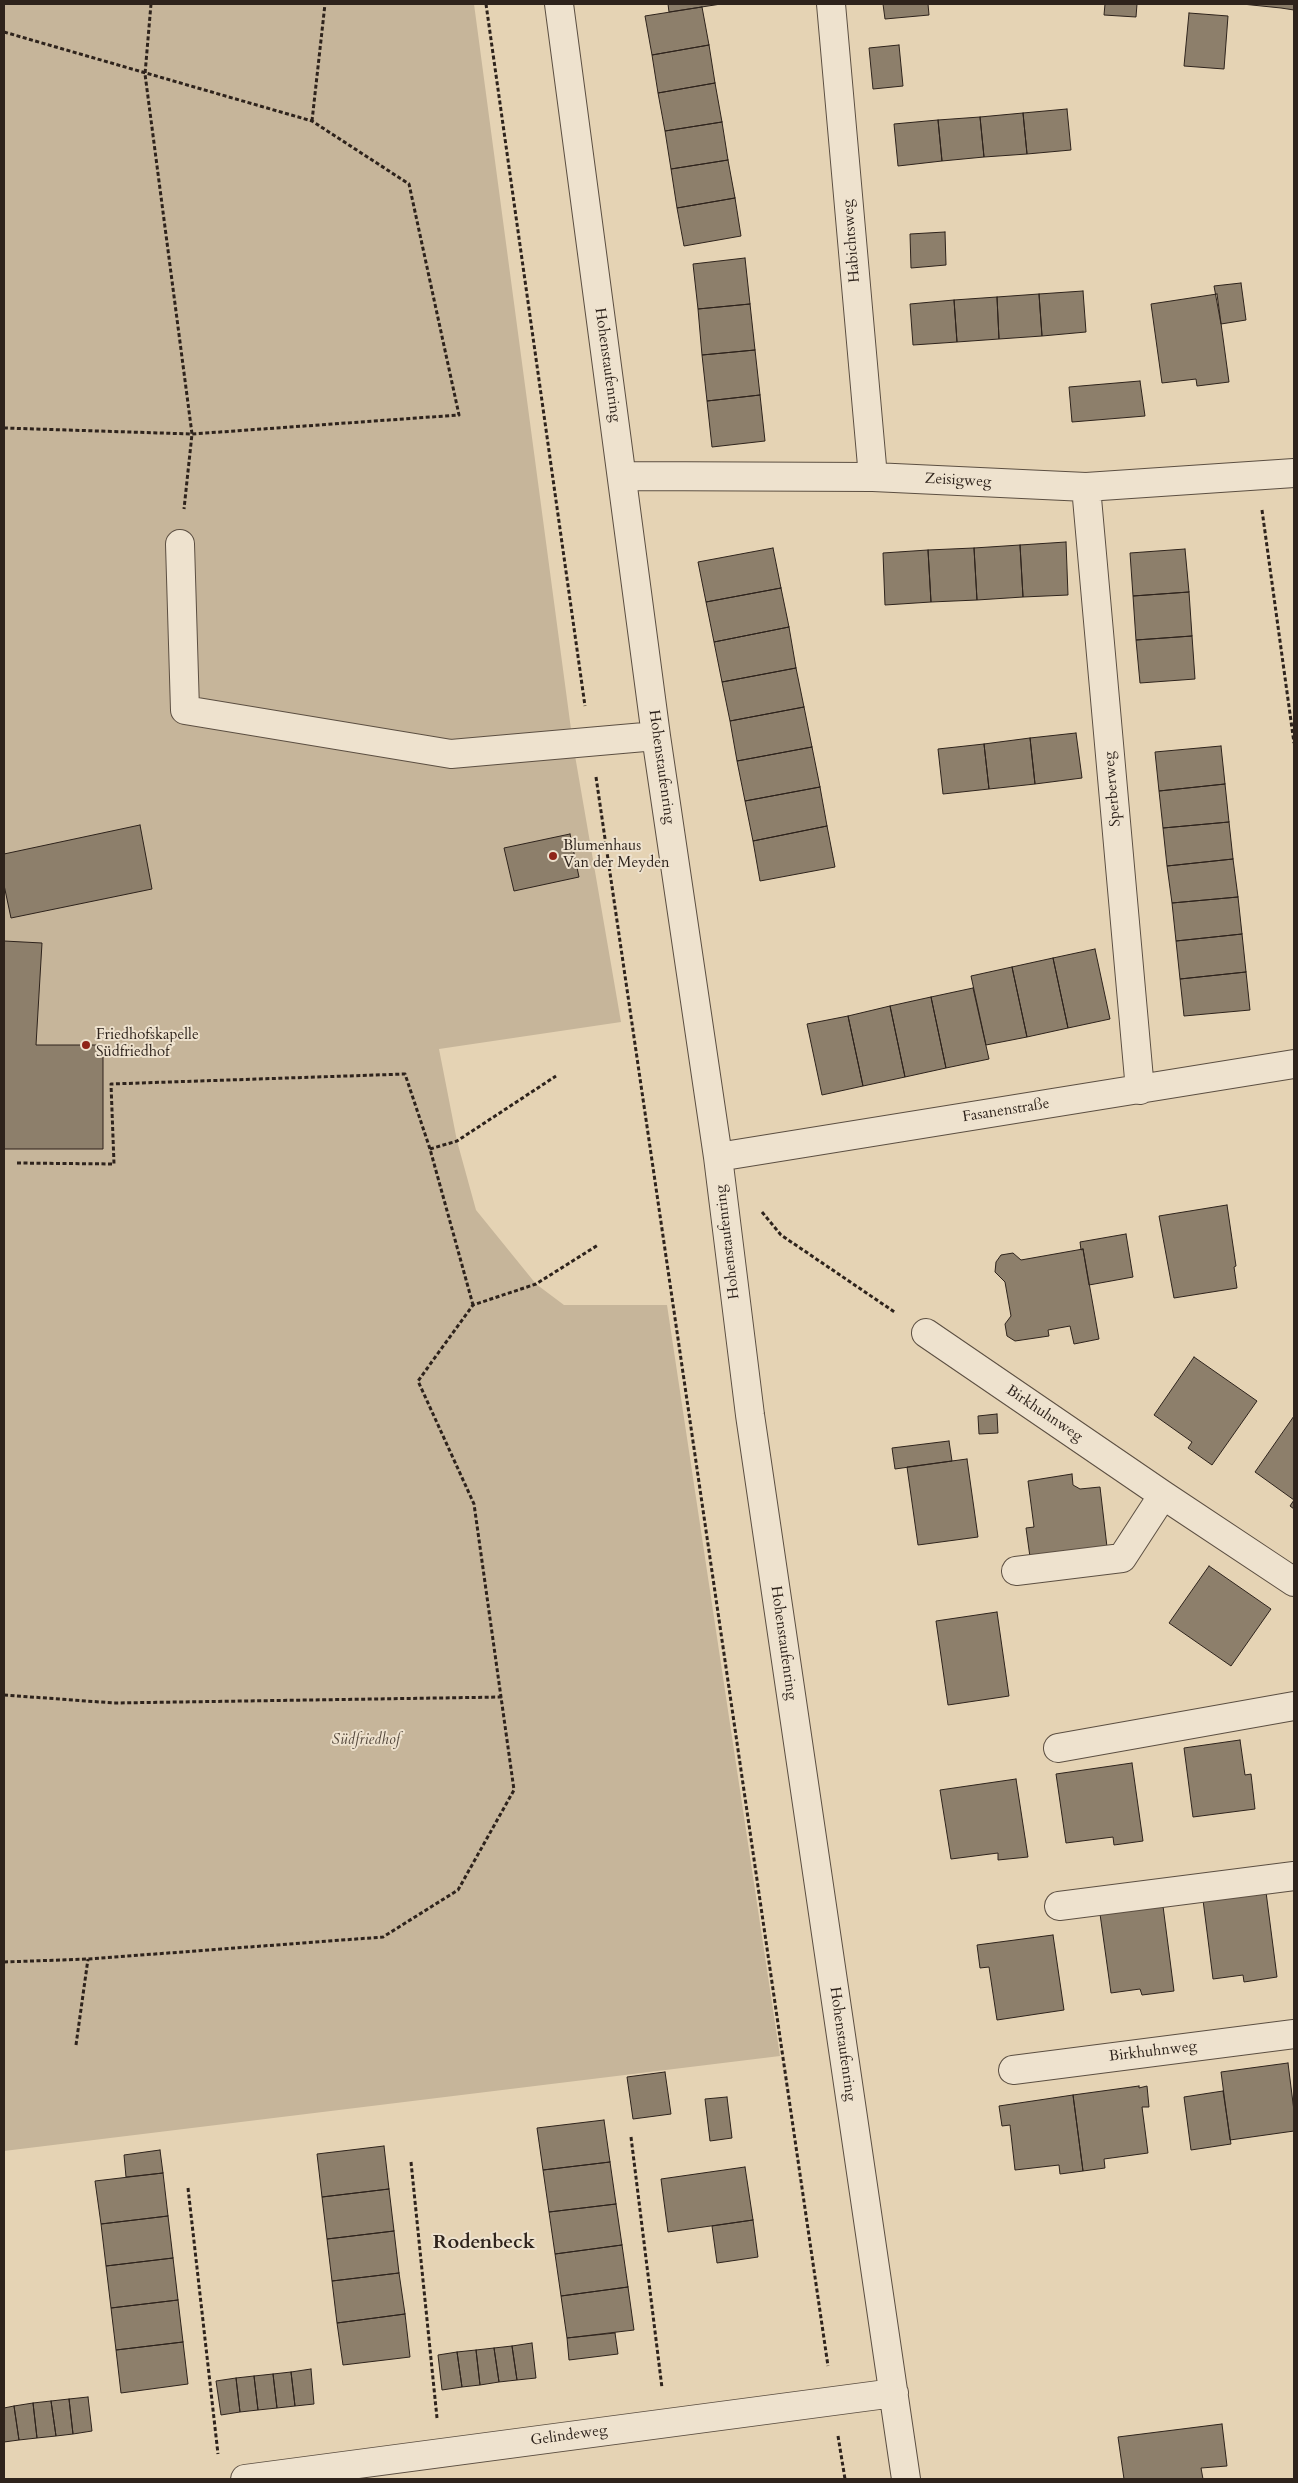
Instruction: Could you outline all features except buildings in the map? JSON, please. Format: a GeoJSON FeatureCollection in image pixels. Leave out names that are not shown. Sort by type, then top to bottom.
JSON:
{"type":"FeatureCollection","features":[{"type":"Feature","properties":{"kind":"street","name":"Hohenstaufenring"},"geometry":{"type":"LineString","coordinates":[[559,4],[656,736],[718,1157],[750,1415],[906,2479]]}},
{"type":"Feature","properties":{"kind":"street","name":"Habichtsweg"},"geometry":{"type":"LineString","coordinates":[[831,4],[873,477]]}},
{"type":"Feature","properties":{"kind":"street","name":"Zeisigweg"},"geometry":{"type":"LineString","coordinates":[[622,476],[873,477],[1086,487],[1294,473]]}},
{"type":"Feature","properties":{"kind":"street","name":"Sperberweg"},"geometry":{"type":"LineString","coordinates":[[1086,487],[1140,1090]]}},
{"type":"Feature","properties":{"kind":"street"},"geometry":{"type":"LineString","coordinates":[[180,544],[185,710],[451,754],[656,736]]}},
{"type":"Feature","properties":{"kind":"street","name":"Fasanenstraße"},"geometry":{"type":"LineString","coordinates":[[718,1157],[1294,1064]]}},
{"type":"Feature","properties":{"kind":"street","name":"Birkhuhnweg"},"geometry":{"type":"LineString","coordinates":[[926,1333],[1163,1496],[1294,1582]]}},
{"type":"Feature","properties":{"kind":"street"},"geometry":{"type":"LineString","coordinates":[[1016,1571],[1122,1558],[1163,1496]]}},
{"type":"Feature","properties":{"kind":"street"},"geometry":{"type":"LineString","coordinates":[[1058,1748],[1294,1706]]}},
{"type":"Feature","properties":{"kind":"street"},"geometry":{"type":"LineString","coordinates":[[1060,1906],[1294,1876]]}},
{"type":"Feature","properties":{"kind":"street","name":"Birkhuhnweg"},"geometry":{"type":"LineString","coordinates":[[1013,2070],[1294,2034]]}},
{"type":"Feature","properties":{"kind":"street","name":"Gelindeweg"},"geometry":{"type":"LineString","coordinates":[[245,2479],[894,2393]]}},
{"type":"Feature","properties":{"kind":"path"},"geometry":{"type":"LineString","coordinates":[[151,4],[145,74],[192,434],[180,544]]}},
{"type":"Feature","properties":{"kind":"path"},"geometry":{"type":"LineString","coordinates":[[312,121],[326,4]]}},
{"type":"Feature","properties":{"kind":"path"},"geometry":{"type":"LineString","coordinates":[[486,4],[591,743],[845,2479]]}},
{"type":"Feature","properties":{"kind":"path"},"geometry":{"type":"LineString","coordinates":[[4,32],[312,121],[410,184],[459,415],[192,434],[4,428]]}},
{"type":"Feature","properties":{"kind":"path"},"geometry":{"type":"LineString","coordinates":[[1257,475],[1294,743]]}},
{"type":"Feature","properties":{"kind":"path"},"geometry":{"type":"LineString","coordinates":[[17,1162],[114,1164],[111,1084],[405,1074],[430,1149],[473,1305]]}},
{"type":"Feature","properties":{"kind":"path"},"geometry":{"type":"LineString","coordinates":[[430,1149],[458,1142],[556,1076]]}},
{"type":"Feature","properties":{"kind":"path"},"geometry":{"type":"LineString","coordinates":[[758,1207],[781,1235],[926,1333]]}},
{"type":"Feature","properties":{"kind":"path"},"geometry":{"type":"LineString","coordinates":[[4,1962],[88,1958],[384,1937],[458,1890],[514,1790],[503,1697],[474,1504],[418,1381],[473,1305],[536,1284],[598,1245]]}},
{"type":"Feature","properties":{"kind":"path"},"geometry":{"type":"LineString","coordinates":[[4,1695],[114,1702],[503,1697]]}},
{"type":"Feature","properties":{"kind":"path"},"geometry":{"type":"LineString","coordinates":[[76,2045],[88,1958]]}},
{"type":"Feature","properties":{"kind":"path"},"geometry":{"type":"LineString","coordinates":[[631,2136],[666,2424]]}},
{"type":"Feature","properties":{"kind":"path"},"geometry":{"type":"LineString","coordinates":[[412,2162],[441,2453]]}},
{"type":"Feature","properties":{"kind":"path"},"geometry":{"type":"LineString","coordinates":[[188,2188],[219,2460]]}},
{"type":"Feature","properties":{"kind":"green space","name":"Südfriedhof"},"geometry":{"type":"Polygon","coordinates":[[[4,4],[474,4],[573,744],[621,1022],[439,1049],[457,1141],[476,1210],[536,1284],[564,1305],[667,1305],[780,2056],[4,2151],[4,4]]]}},
{"type":"Feature","properties":{"kind":"place","name":"Blumenhaus Van der Meyden"},"geometry":{"type":"Point","coordinates":[553,856]}},
{"type":"Feature","properties":{"kind":"place","name":"Friedhofskapelle Südfriedhof"},"geometry":{"type":"Point","coordinates":[86,1045]}},
{"type":"Feature","properties":{"kind":"district","name":"Rodenbeck"},"geometry":{"type":"Point","coordinates":[484,2243]}}]}
